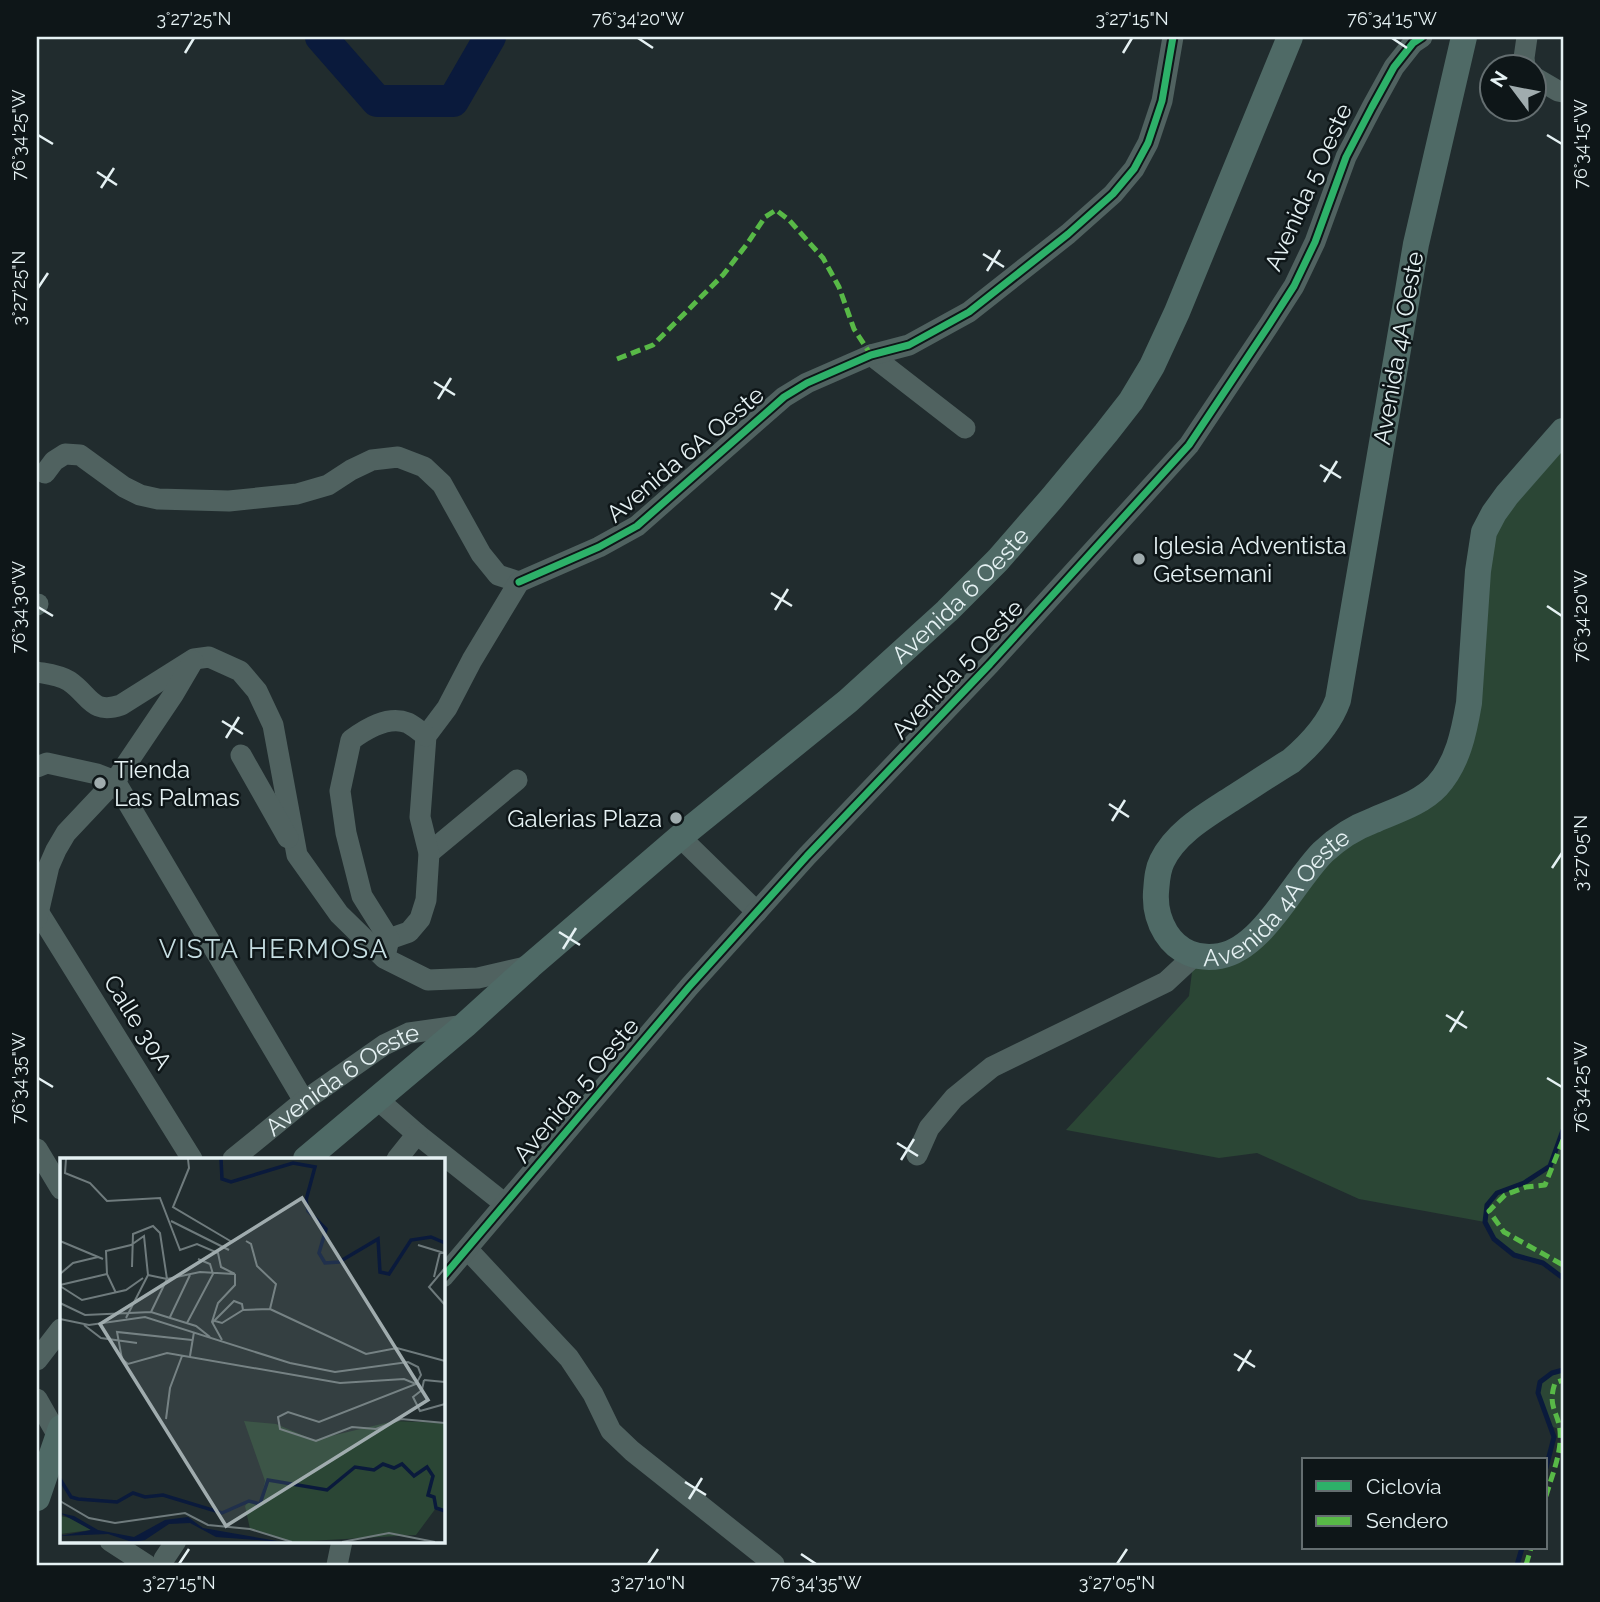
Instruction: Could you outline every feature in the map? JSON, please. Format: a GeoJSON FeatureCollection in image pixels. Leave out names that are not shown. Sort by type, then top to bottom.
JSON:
{"type":"FeatureCollection","features":[{"type":"Feature","properties":{"kind":"main road","name":"Avenida 6 Oeste"},"geometry":{"type":"LineString","coordinates":[[307,1158],[465,1025],[680,837],[848,701],[947,611],[998,560],[1106,433],[1131,401],[1152,366],[1177,312],[1290,37]]}},
{"type":"Feature","properties":{"kind":"main road","name":"Avenida 4A Oeste"},"geometry":{"type":"LineString","coordinates":[[1464,37],[1416,244],[1338,700],[1330,719],[1291,761],[1196,822],[1166,853],[1157,877],[1156,896],[1159,920],[1173,943],[1194,956],[1205,958],[1228,954],[1248,943],[1258,934],[1312,864],[1332,844],[1355,829],[1402,809],[1436,787],[1450,768],[1463,733],[1469,703],[1478,571],[1484,532],[1493,513],[1507,495],[1563,431]]}},
{"type":"Feature","properties":{"kind":"main road"},"geometry":{"type":"LineString","coordinates":[[37,1498],[60,1432]]}},
{"type":"Feature","properties":{"kind":"street","name":"Avenida 6A Oeste"},"geometry":{"type":"LineString","coordinates":[[519,582],[599,547],[636,526],[784,397],[807,383],[871,355],[909,345],[969,312],[1068,234],[1113,194],[1134,169],[1148,143],[1162,102],[1173,37]]}},
{"type":"Feature","properties":{"kind":"street","name":"Avenida 5 Oeste"},"geometry":{"type":"LineString","coordinates":[[444,1276],[689,987],[807,856],[990,664],[1189,445],[1294,286],[1315,243],[1346,157],[1394,67],[1413,43],[1422,37]]}},
{"type":"Feature","properties":{"kind":"street"},"geometry":{"type":"LineString","coordinates":[[871,355],[965,428]]}},
{"type":"Feature","properties":{"kind":"street"},"geometry":{"type":"LineString","coordinates":[[46,474],[54,461],[65,454],[80,455],[124,487],[141,495],[158,499],[229,501],[297,494],[328,485],[372,460],[398,457],[424,467],[442,484],[481,554],[498,575],[519,582],[472,660],[447,708],[426,736],[420,817],[429,853],[426,900],[420,919],[409,932],[387,948]]}},
{"type":"Feature","properties":{"kind":"street"},"geometry":{"type":"LineString","coordinates":[[37,672],[56,675],[70,681],[97,706],[108,709],[121,705],[194,659],[209,657],[240,671],[257,691],[273,725],[297,855]]}},
{"type":"Feature","properties":{"kind":"street"},"geometry":{"type":"LineString","coordinates":[[38,915],[56,850],[66,834],[115,781],[194,659]]}},
{"type":"Feature","properties":{"kind":"street"},"geometry":{"type":"LineString","coordinates":[[387,948],[362,897],[346,833],[340,791],[346,756],[351,740],[366,730],[391,720],[407,723],[426,736]]}},
{"type":"Feature","properties":{"kind":"street"},"geometry":{"type":"LineString","coordinates":[[241,755],[297,855],[339,914],[428,980],[478,978],[530,966]]}},
{"type":"Feature","properties":{"kind":"street"},"geometry":{"type":"LineString","coordinates":[[37,767],[47,763],[97,774],[115,781],[304,1101]]}},
{"type":"Feature","properties":{"kind":"street"},"geometry":{"type":"LineString","coordinates":[[429,853],[517,779]]}},
{"type":"Feature","properties":{"kind":"street"},"geometry":{"type":"LineString","coordinates":[[680,837],[757,912]]}},
{"type":"Feature","properties":{"kind":"street","name":"Calle 30A"},"geometry":{"type":"LineString","coordinates":[[38,915],[191,1158]]}},
{"type":"Feature","properties":{"kind":"street"},"geometry":{"type":"LineString","coordinates":[[917,1155],[929,1128],[954,1098],[992,1067],[1166,982],[1194,956]]}},
{"type":"Feature","properties":{"kind":"street","name":"Avenida 6 Oeste"},"geometry":{"type":"LineString","coordinates":[[234,1158],[304,1101],[383,1045],[409,1033],[465,1025]]}},
{"type":"Feature","properties":{"kind":"street"},"geometry":{"type":"LineString","coordinates":[[377,1099],[505,1203]]}},
{"type":"Feature","properties":{"kind":"street"},"geometry":{"type":"LineString","coordinates":[[398,1158],[417,1134]]}},
{"type":"Feature","properties":{"kind":"street"},"geometry":{"type":"LineString","coordinates":[[37,1149],[60,1187]]}},
{"type":"Feature","properties":{"kind":"street"},"geometry":{"type":"LineString","coordinates":[[468,1250],[569,1358],[593,1394],[611,1431],[632,1451],[774,1564]]}},
{"type":"Feature","properties":{"kind":"street"},"geometry":{"type":"LineString","coordinates":[[37,1360],[60,1330]]}},
{"type":"Feature","properties":{"kind":"street"},"geometry":{"type":"LineString","coordinates":[[37,1399],[60,1432]]}},
{"type":"Feature","properties":{"kind":"street"},"geometry":{"type":"LineString","coordinates":[[112,1542],[146,1565]]}},
{"type":"Feature","properties":{"kind":"street"},"geometry":{"type":"LineString","coordinates":[[163,1565],[175,1542]]}},
{"type":"Feature","properties":{"kind":"street"},"geometry":{"type":"LineString","coordinates":[[337,1565],[342,1542]]}},
{"type":"Feature","properties":{"kind":"green space"},"geometry":{"type":"Polygon","coordinates":[[[1563,431],[1563,1278],[1543,1263],[1514,1255],[1494,1239],[1485,1222],[1359,1199],[1257,1153],[1219,1158],[1066,1130],[1189,996],[1194,956],[1217,957],[1301,878],[1450,768],[1482,543],[1563,431]]]}},
{"type":"Feature","properties":{"kind":"green space"},"geometry":{"type":"Polygon","coordinates":[[[1563,1370],[1563,1431],[1551,1426],[1538,1393],[1540,1382],[1552,1373],[1563,1370]]]}},
{"type":"Feature","properties":{"kind":"waterway"},"geometry":{"type":"LineString","coordinates":[[321,37],[377,101],[453,101],[490,37]]}},
{"type":"Feature","properties":{"kind":"waterway"},"geometry":{"type":"LineString","coordinates":[[1563,1130],[1550,1166],[1524,1183],[1497,1193],[1487,1205],[1485,1222],[1494,1239],[1514,1255],[1543,1263],[1563,1278]]}},
{"type":"Feature","properties":{"kind":"waterway"},"geometry":{"type":"LineString","coordinates":[[1548,1460],[1554,1437],[1538,1393],[1540,1382],[1552,1373],[1563,1370]]}},
{"type":"Feature","properties":{"kind":"waterway"},"geometry":{"type":"LineString","coordinates":[[1517,1565],[1521,1550]]}},
{"type":"Feature","properties":{"kind":"marked path"},"geometry":{"type":"LineString","coordinates":[[617,359],[653,345],[723,275],[765,217],[776,210],[789,220],[823,258],[839,287],[854,329],[871,355]]}},
{"type":"Feature","properties":{"kind":"marked path"},"geometry":{"type":"LineString","coordinates":[[1563,1140],[1545,1185],[1526,1187],[1505,1195],[1489,1211],[1504,1232],[1563,1265]]}},
{"type":"Feature","properties":{"kind":"marked path"},"geometry":{"type":"LineString","coordinates":[[1548,1490],[1560,1447],[1559,1424],[1552,1398],[1555,1383],[1563,1380]]}},
{"type":"Feature","properties":{"kind":"marked path"},"geometry":{"type":"LineString","coordinates":[[1526,1565],[1530,1550]]}},
{"type":"Feature","properties":{"kind":"cycle path"},"geometry":{"type":"LineString","coordinates":[[519,582],[599,547],[637,526],[784,397],[807,383],[871,355],[909,345],[969,312],[1068,234],[1113,194],[1134,169],[1148,143],[1162,101],[1173,37]]}},
{"type":"Feature","properties":{"kind":"cycle path"},"geometry":{"type":"LineString","coordinates":[[444,1276],[689,987],[807,856],[990,664],[1189,445],[1294,286],[1315,242],[1346,157],[1394,67],[1413,43],[1422,37]]}},
{"type":"Feature","properties":{"kind":"place","name":"Iglesia Adventista Getsemani"},"geometry":{"type":"Point","coordinates":[1139,559]}},
{"type":"Feature","properties":{"kind":"place","name":"Tienda Las Palmas"},"geometry":{"type":"Point","coordinates":[100,783]}},
{"type":"Feature","properties":{"kind":"place","name":"Galerias Plaza"},"geometry":{"type":"Point","coordinates":[676,818]}},
{"type":"Feature","properties":{"kind":"district","name":"VISTA HERMOSA"},"geometry":{"type":"Point","coordinates":[274,949]}}]}
